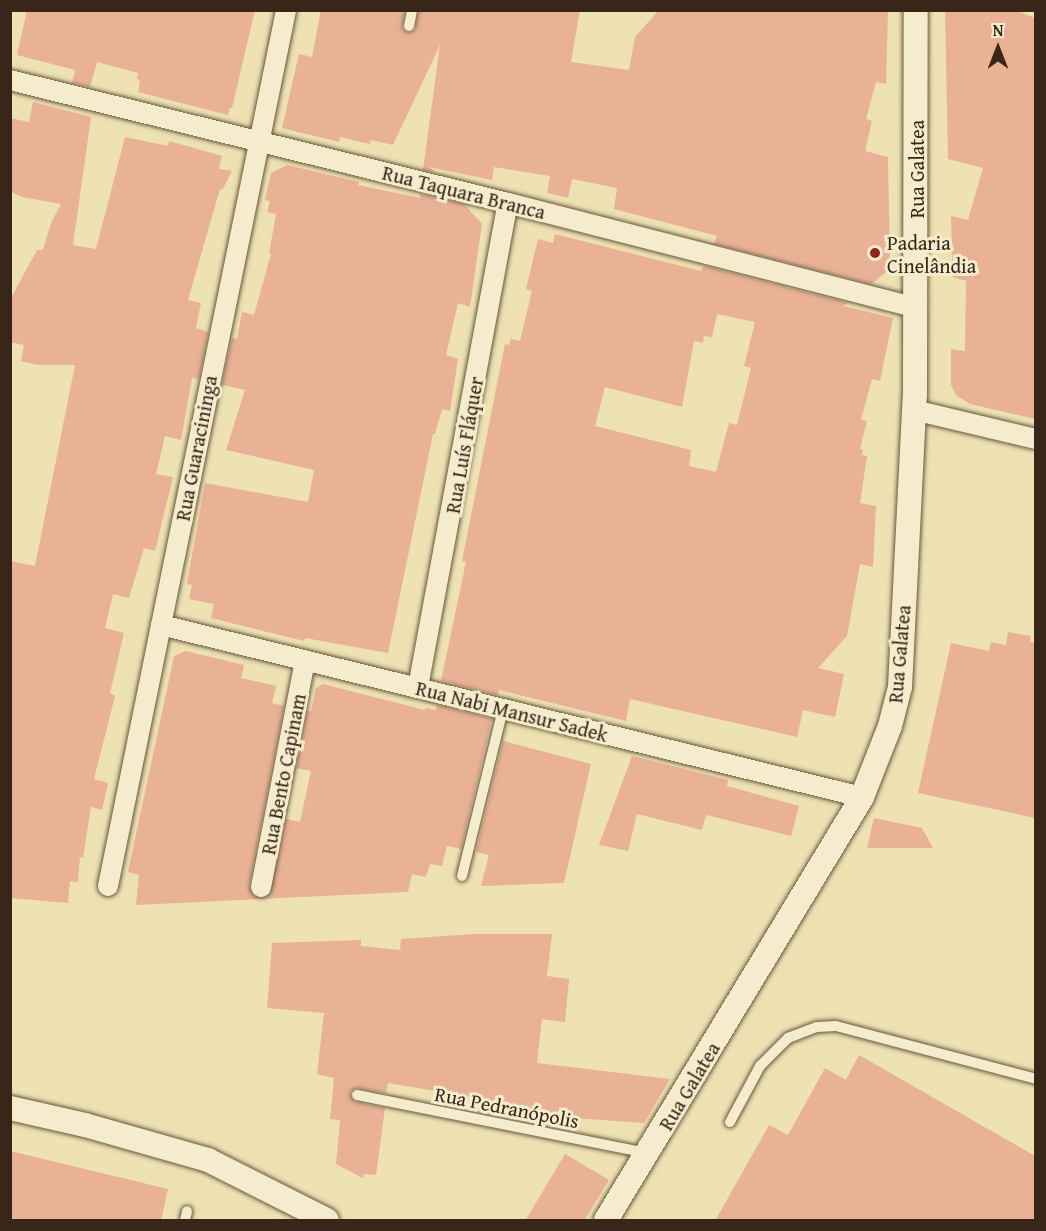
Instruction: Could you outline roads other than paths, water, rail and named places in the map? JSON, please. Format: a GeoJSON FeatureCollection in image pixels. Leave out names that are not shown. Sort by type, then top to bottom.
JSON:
{"type":"FeatureCollection","features":[{"type":"Feature","properties":{"kind":"street","name":"Rua Guaracininga"},"geometry":{"type":"LineString","coordinates":[[108,886],[286,10]]}},
{"type":"Feature","properties":{"kind":"street","name":"Rua Galatea"},"geometry":{"type":"LineString","coordinates":[[606,1221],[862,797],[890,726],[900,687],[914,410],[916,10]]}},
{"type":"Feature","properties":{"kind":"street","name":"Rua Taquara Branca"},"geometry":{"type":"LineString","coordinates":[[10,80],[508,203],[916,308]]}},
{"type":"Feature","properties":{"kind":"street","name":"Rua Luís Fláquer"},"geometry":{"type":"LineString","coordinates":[[418,687],[508,203]]}},
{"type":"Feature","properties":{"kind":"street"},"geometry":{"type":"LineString","coordinates":[[914,410],[1035,439]]}},
{"type":"Feature","properties":{"kind":"street","name":"Rua Nabi Mansur Sadek"},"geometry":{"type":"LineString","coordinates":[[161,625],[862,797]]}},
{"type":"Feature","properties":{"kind":"street","name":"Rua Bento Capinam"},"geometry":{"type":"LineString","coordinates":[[261,887],[305,660]]}},
{"type":"Feature","properties":{"kind":"street"},"geometry":{"type":"LineString","coordinates":[[10,1108],[85,1125],[208,1160],[327,1221]]}},
{"type":"Feature","properties":{"kind":"lane"},"geometry":{"type":"LineString","coordinates":[[409,26],[412,10]]}},
{"type":"Feature","properties":{"kind":"lane"},"geometry":{"type":"LineString","coordinates":[[462,876],[503,709]]}},
{"type":"Feature","properties":{"kind":"lane"},"geometry":{"type":"LineString","coordinates":[[730,1122],[760,1066],[788,1038],[817,1027],[836,1026],[1035,1079]]}},
{"type":"Feature","properties":{"kind":"lane","name":"Rua Pedranópolis"},"geometry":{"type":"LineString","coordinates":[[357,1095],[649,1153]]}},
{"type":"Feature","properties":{"kind":"place","name":"Padaria Cinelândia"},"geometry":{"type":"Point","coordinates":[875,253]}}]}
